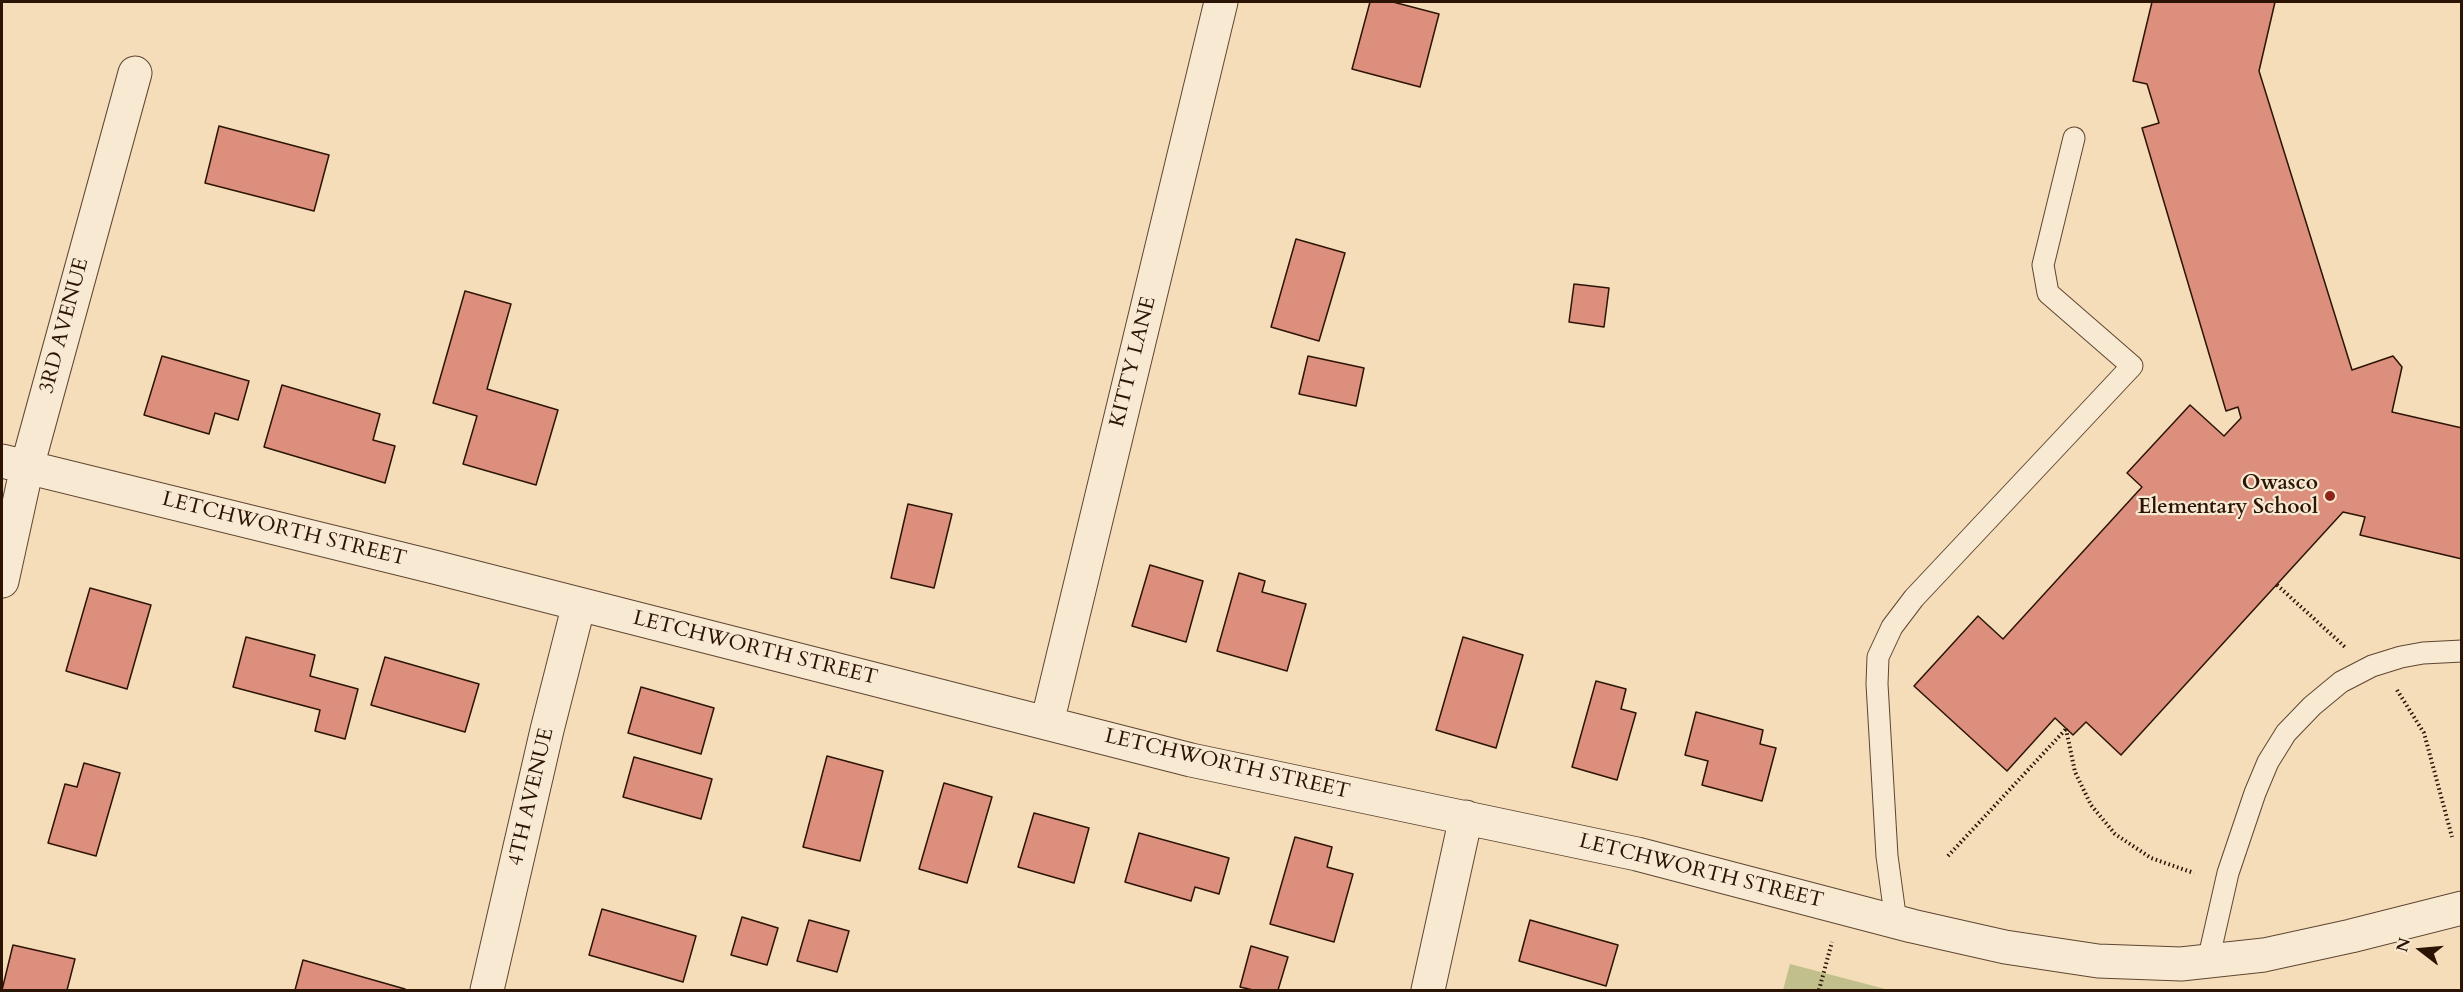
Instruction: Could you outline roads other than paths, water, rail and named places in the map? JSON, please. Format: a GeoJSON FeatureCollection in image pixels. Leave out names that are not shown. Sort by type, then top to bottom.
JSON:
{"type":"FeatureCollection","features":[{"type":"Feature","properties":{"kind":"street","name":"KITTY LANE"},"geometry":{"type":"LineString","coordinates":[[1047,723],[1221,2]]}},
{"type":"Feature","properties":{"kind":"street","name":"3RD AVENUE"},"geometry":{"type":"LineString","coordinates":[[2,581],[14,464],[135,73]]}},
{"type":"Feature","properties":{"kind":"street","name":"LETCHWORTH STREET"},"geometry":{"type":"LineString","coordinates":[[14,464],[579,604],[1191,760],[1637,854],[1896,922],[2005,946],[2098,961],[2181,964],[2264,955],[2462,908]]}},
{"type":"Feature","properties":{"kind":"street","name":"4TH AVENUE"},"geometry":{"type":"LineString","coordinates":[[487,990],[544,741],[579,604]]}},
{"type":"Feature","properties":{"kind":"street"},"geometry":{"type":"LineString","coordinates":[[1428,990],[1466,817]]}},
{"type":"Feature","properties":{"kind":"lane"},"geometry":{"type":"LineString","coordinates":[[1896,922],[1887,856],[1877,684],[1878,657],[1892,627],[1914,598],[2132,366],[2048,293],[2043,265],[2074,138]]}},
{"type":"Feature","properties":{"kind":"lane"},"geometry":{"type":"LineString","coordinates":[[2208,961],[2228,873],[2268,762],[2286,733],[2312,706],[2341,682],[2372,666],[2423,653],[2462,651]]}},
{"type":"Feature","properties":{"kind":"place","name":"Owasco Elementary School"},"geometry":{"type":"Point","coordinates":[2330,496]}}]}
